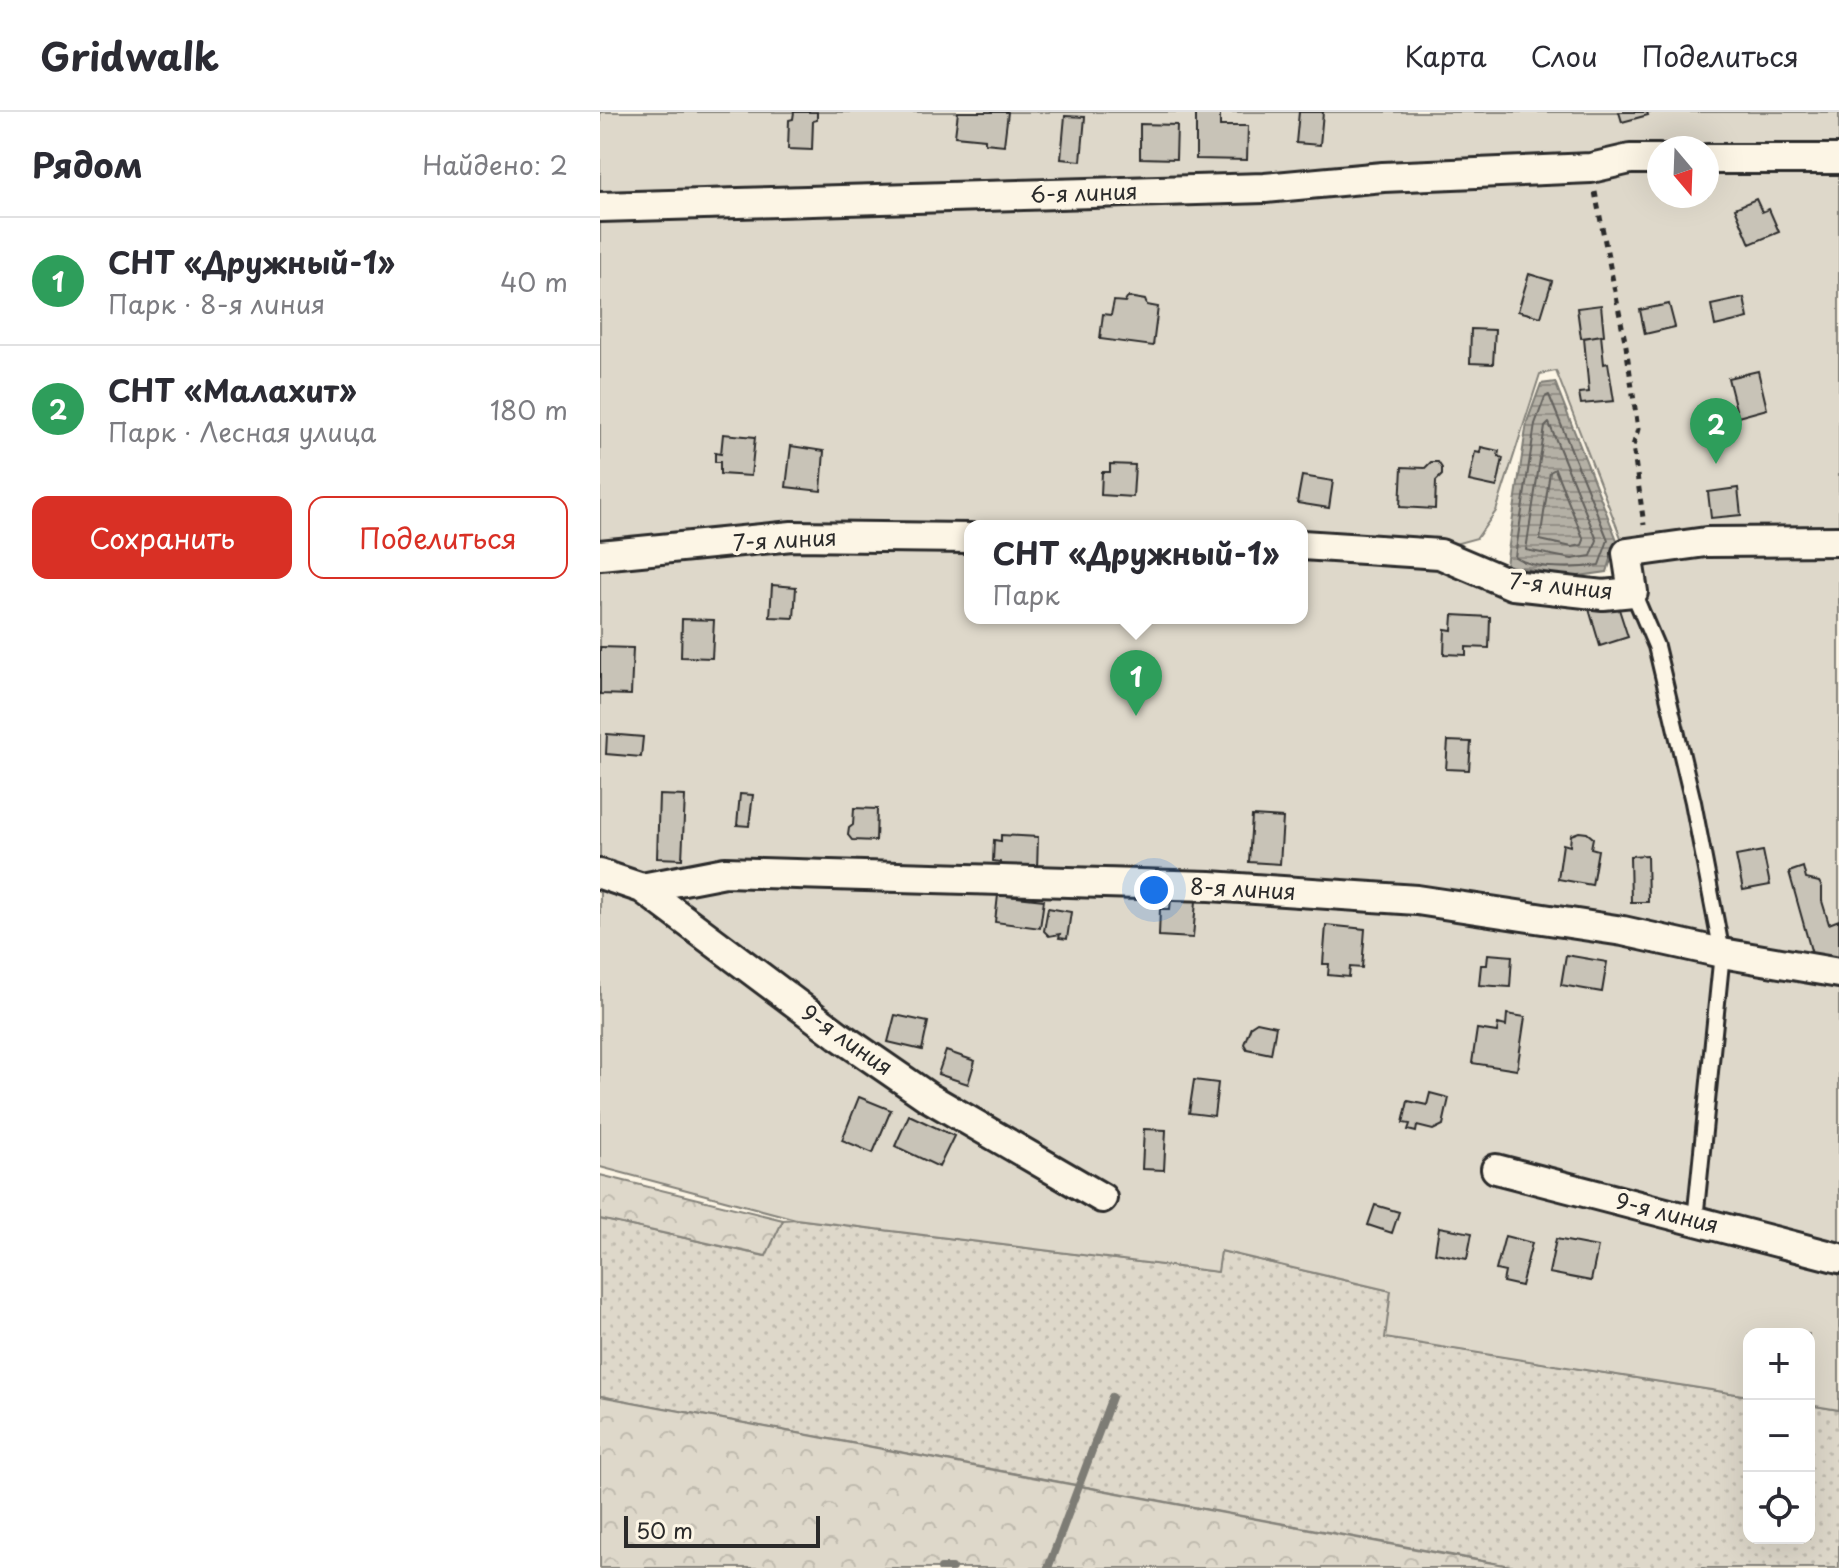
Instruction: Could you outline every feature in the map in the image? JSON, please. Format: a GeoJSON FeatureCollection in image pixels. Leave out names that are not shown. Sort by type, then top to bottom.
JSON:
{"type":"FeatureCollection","features":[{"type":"Feature","properties":{"kind":"street","name":"6-я линия"},"geometry":{"type":"LineString","coordinates":[[600,207],[1265,188],[1383,177],[1579,168],[1647,159]]}},
{"type":"Feature","properties":{"kind":"street"},"geometry":{"type":"LineString","coordinates":[[1719,159],[1839,159]]}},
{"type":"Feature","properties":{"kind":"street","name":"7-я линия"},"geometry":{"type":"LineString","coordinates":[[600,555],[792,536],[964,538]]}},
{"type":"Feature","properties":{"kind":"street"},"geometry":{"type":"LineString","coordinates":[[1633,592],[1633,552],[1706,542],[1839,541]]}},
{"type":"Feature","properties":{"kind":"street","name":"7-я линия"},"geometry":{"type":"LineString","coordinates":[[1308,545],[1440,554],[1513,585],[1603,595],[1633,592]]}},
{"type":"Feature","properties":{"kind":"street","name":"8-я линия"},"geometry":{"type":"LineString","coordinates":[[642,888],[725,872],[1225,886],[1417,900],[1623,931],[1722,953],[1839,973]]}},
{"type":"Feature","properties":{"kind":"street","name":"9-я линия"},"geometry":{"type":"LineString","coordinates":[[600,874],[642,888],[838,1035],[928,1097],[1102,1198]]}},
{"type":"Feature","properties":{"kind":"street","name":"9-я линия"},"geometry":{"type":"LineString","coordinates":[[1496,1169],[1839,1258]]}},
{"type":"Feature","properties":{"kind":"lane"},"geometry":{"type":"LineString","coordinates":[[1633,592],[1656,646],[1693,802],[1722,953],[1695,1220]]}},
{"type":"Feature","properties":{"kind":"path"},"geometry":{"type":"LineString","coordinates":[[1579,168],[1626,346],[1638,429],[1633,446],[1644,525],[1633,552]]}},
{"type":"Feature","properties":{"kind":"green space"},"geometry":{"type":"Polygon","coordinates":[[[600,112],[1839,112],[1839,1410],[1815,1406],[1815,1328],[1743,1328],[1743,1395],[1385,1338],[1391,1291],[1221,1251],[1218,1272],[796,1219],[600,1167],[600,112]],[[1556,371],[1540,374],[1496,511],[1477,538],[1440,548],[1513,585],[1632,592],[1627,553],[1556,371]]]}},
{"type":"Feature","properties":{"kind":"green space"},"geometry":{"type":"Polygon","coordinates":[[[600,1175],[783,1220],[766,1256],[600,1219],[600,1175]]]}},
{"type":"Feature","properties":{"kind":"green space"},"geometry":{"type":"Polygon","coordinates":[[[600,1219],[765,1256],[783,1220],[796,1219],[1217,1272],[1221,1251],[1391,1291],[1386,1338],[1743,1395],[1743,1544],[1815,1544],[1815,1406],[1839,1410],[1839,1568],[1521,1568],[600,1396],[600,1219]]]}},
{"type":"Feature","properties":{"kind":"green space"},"geometry":{"type":"Polygon","coordinates":[[[600,1396],[1458,1557],[1521,1568],[600,1568],[600,1396]]]}},
{"type":"Feature","properties":{"kind":"water"},"geometry":{"type":"Polygon","coordinates":[[[1555,382],[1617,540],[1607,572],[1572,577],[1506,565],[1527,422],[1541,384],[1555,382]]]}},
{"type":"Feature","properties":{"kind":"building"},"geometry":{"type":"Polygon","coordinates":[[[794,112],[817,112],[817,120],[813,121],[812,150],[788,149],[789,120],[793,119],[794,112]]]}},
{"type":"Feature","properties":{"kind":"building"},"geometry":{"type":"Polygon","coordinates":[[[958,112],[1008,112],[1004,145],[985,143],[985,139],[955,136],[958,112]]]}},
{"type":"Feature","properties":{"kind":"building"},"geometry":{"type":"Polygon","coordinates":[[[1196,112],[1220,112],[1220,126],[1248,126],[1247,160],[1196,159],[1196,112]]]}},
{"type":"Feature","properties":{"kind":"building"},"geometry":{"type":"Polygon","coordinates":[[[1299,112],[1323,112],[1320,145],[1296,143],[1299,112]]]}},
{"type":"Feature","properties":{"kind":"building"},"geometry":{"type":"Polygon","coordinates":[[[1619,112],[1647,112],[1648,115],[1622,122],[1619,112]]]}},
{"type":"Feature","properties":{"kind":"building"},"geometry":{"type":"Polygon","coordinates":[[[1065,116],[1085,117],[1081,161],[1061,159],[1065,116]]]}},
{"type":"Feature","properties":{"kind":"building"},"geometry":{"type":"Polygon","coordinates":[[[1140,124],[1177,125],[1176,159],[1140,158],[1140,124]]]}},
{"type":"Feature","properties":{"kind":"building"},"geometry":{"type":"Polygon","coordinates":[[[1756,199],[1762,212],[1769,209],[1779,232],[1750,244],[1735,208],[1756,199]]]}},
{"type":"Feature","properties":{"kind":"building"},"geometry":{"type":"Polygon","coordinates":[[[1529,274],[1552,281],[1541,317],[1518,311],[1529,274]]]}},
{"type":"Feature","properties":{"kind":"building"},"geometry":{"type":"Polygon","coordinates":[[[1128,297],[1145,300],[1147,305],[1158,307],[1153,346],[1100,339],[1103,314],[1111,315],[1114,301],[1125,302],[1128,297]]]}},
{"type":"Feature","properties":{"kind":"building"},"geometry":{"type":"Polygon","coordinates":[[[1744,298],[1748,318],[1715,326],[1711,305],[1744,298]]]}},
{"type":"Feature","properties":{"kind":"building"},"geometry":{"type":"Polygon","coordinates":[[[1669,304],[1675,327],[1645,334],[1640,310],[1669,304]]]}},
{"type":"Feature","properties":{"kind":"building"},"geometry":{"type":"Polygon","coordinates":[[[1601,305],[1604,335],[1581,338],[1577,308],[1601,305]]]}},
{"type":"Feature","properties":{"kind":"building"},"geometry":{"type":"Polygon","coordinates":[[[1471,329],[1495,330],[1493,364],[1470,363],[1471,329]]]}},
{"type":"Feature","properties":{"kind":"building"},"geometry":{"type":"Polygon","coordinates":[[[1601,335],[1604,364],[1608,363],[1614,401],[1581,404],[1579,393],[1589,392],[1584,338],[1601,335]]]}},
{"type":"Feature","properties":{"kind":"building"},"geometry":{"type":"Polygon","coordinates":[[[1758,371],[1767,409],[1738,417],[1728,378],[1758,371]]]}},
{"type":"Feature","properties":{"kind":"building"},"geometry":{"type":"Polygon","coordinates":[[[723,434],[755,437],[751,476],[720,474],[720,462],[715,462],[715,453],[721,454],[723,434]]]}},
{"type":"Feature","properties":{"kind":"building"},"geometry":{"type":"Polygon","coordinates":[[[791,446],[824,451],[821,491],[786,487],[791,446]]]}},
{"type":"Feature","properties":{"kind":"building"},"geometry":{"type":"Polygon","coordinates":[[[1481,447],[1499,451],[1498,456],[1503,458],[1497,487],[1469,481],[1475,452],[1480,453],[1481,447]]]}},
{"type":"Feature","properties":{"kind":"building"},"geometry":{"type":"Polygon","coordinates":[[[1431,462],[1438,462],[1442,468],[1442,475],[1436,481],[1435,509],[1400,507],[1402,467],[1425,468],[1431,462]]]}},
{"type":"Feature","properties":{"kind":"building"},"geometry":{"type":"Polygon","coordinates":[[[1110,464],[1135,465],[1133,497],[1101,495],[1102,472],[1110,472],[1110,464]]]}},
{"type":"Feature","properties":{"kind":"building"},"geometry":{"type":"Polygon","coordinates":[[[1302,476],[1333,481],[1329,508],[1297,503],[1302,476]]]}},
{"type":"Feature","properties":{"kind":"building"},"geometry":{"type":"Polygon","coordinates":[[[1738,488],[1741,515],[1711,518],[1708,492],[1738,488]]]}},
{"type":"Feature","properties":{"kind":"building"},"geometry":{"type":"Polygon","coordinates":[[[772,585],[796,587],[794,618],[770,617],[772,585]]]}},
{"type":"Feature","properties":{"kind":"building"},"geometry":{"type":"Polygon","coordinates":[[[1616,600],[1628,637],[1600,646],[1589,609],[1616,600]]]}},
{"type":"Feature","properties":{"kind":"building"},"geometry":{"type":"Polygon","coordinates":[[[1453,615],[1490,617],[1489,648],[1466,647],[1466,655],[1444,654],[1445,629],[1452,630],[1453,615]]]}},
{"type":"Feature","properties":{"kind":"building"},"geometry":{"type":"Polygon","coordinates":[[[682,619],[714,620],[712,658],[681,657],[682,619]]]}},
{"type":"Feature","properties":{"kind":"building"},"geometry":{"type":"Polygon","coordinates":[[[600,647],[633,648],[631,695],[600,694],[600,647]]]}},
{"type":"Feature","properties":{"kind":"building"},"geometry":{"type":"Polygon","coordinates":[[[607,734],[643,737],[641,757],[606,754],[607,734]]]}},
{"type":"Feature","properties":{"kind":"building"},"geometry":{"type":"Polygon","coordinates":[[[1448,741],[1471,742],[1469,770],[1446,769],[1448,741]]]}},
{"type":"Feature","properties":{"kind":"building"},"geometry":{"type":"Polygon","coordinates":[[[740,794],[753,795],[749,826],[737,825],[740,794]]]}},
{"type":"Feature","properties":{"kind":"building"},"geometry":{"type":"Polygon","coordinates":[[[659,795],[685,796],[682,859],[657,858],[659,795]]]}},
{"type":"Feature","properties":{"kind":"building"},"geometry":{"type":"Polygon","coordinates":[[[854,808],[877,809],[876,841],[852,840],[848,835],[853,825],[854,808]]]}},
{"type":"Feature","properties":{"kind":"building"},"geometry":{"type":"Polygon","coordinates":[[[1252,816],[1283,818],[1280,864],[1249,862],[1252,816]]]}},
{"type":"Feature","properties":{"kind":"building"},"geometry":{"type":"Polygon","coordinates":[[[1579,832],[1593,838],[1591,848],[1598,850],[1592,885],[1558,879],[1563,844],[1570,846],[1571,835],[1579,832]]]}},
{"type":"Feature","properties":{"kind":"building"},"geometry":{"type":"Polygon","coordinates":[[[1001,835],[1038,837],[1037,869],[1000,867],[1000,862],[993,861],[994,840],[1001,841],[1001,835]]]}},
{"type":"Feature","properties":{"kind":"building"},"geometry":{"type":"Polygon","coordinates":[[[1763,851],[1770,885],[1743,890],[1736,856],[1763,851]]]}},
{"type":"Feature","properties":{"kind":"building"},"geometry":{"type":"Polygon","coordinates":[[[1647,855],[1648,902],[1631,902],[1630,856],[1647,855]]]}},
{"type":"Feature","properties":{"kind":"building"},"geometry":{"type":"Polygon","coordinates":[[[1803,867],[1806,879],[1819,882],[1822,887],[1822,901],[1829,924],[1839,920],[1839,969],[1812,954],[1789,872],[1803,867]]]}},
{"type":"Feature","properties":{"kind":"building"},"geometry":{"type":"Polygon","coordinates":[[[998,895],[1044,900],[1040,928],[995,922],[998,895]]]}},
{"type":"Feature","properties":{"kind":"building"},"geometry":{"type":"Polygon","coordinates":[[[1171,899],[1196,901],[1193,938],[1159,936],[1160,909],[1170,909],[1171,899]]]}},
{"type":"Feature","properties":{"kind":"building"},"geometry":{"type":"Polygon","coordinates":[[[1048,908],[1071,912],[1067,939],[1059,938],[1060,934],[1049,936],[1044,931],[1048,908]]]}},
{"type":"Feature","properties":{"kind":"building"},"geometry":{"type":"Polygon","coordinates":[[[1326,925],[1365,929],[1362,968],[1350,967],[1349,977],[1328,975],[1329,964],[1323,964],[1326,925]]]}},
{"type":"Feature","properties":{"kind":"building"},"geometry":{"type":"Polygon","coordinates":[[[1488,954],[1512,956],[1510,987],[1479,985],[1481,965],[1487,965],[1488,954]]]}},
{"type":"Feature","properties":{"kind":"building"},"geometry":{"type":"Polygon","coordinates":[[[1566,955],[1607,962],[1602,992],[1561,985],[1566,955]]]}},
{"type":"Feature","properties":{"kind":"building"},"geometry":{"type":"Polygon","coordinates":[[[1507,1014],[1525,1017],[1517,1070],[1472,1063],[1477,1029],[1497,1032],[1498,1024],[1506,1026],[1507,1014]]]}},
{"type":"Feature","properties":{"kind":"building"},"geometry":{"type":"Polygon","coordinates":[[[895,1015],[928,1022],[922,1050],[888,1042],[895,1015]]]}},
{"type":"Feature","properties":{"kind":"building"},"geometry":{"type":"Polygon","coordinates":[[[1257,1022],[1276,1026],[1271,1054],[1247,1049],[1244,1044],[1251,1026],[1257,1022]]]}},
{"type":"Feature","properties":{"kind":"building"},"geometry":{"type":"Polygon","coordinates":[[[946,1051],[975,1061],[968,1084],[938,1074],[946,1051]]]}},
{"type":"Feature","properties":{"kind":"building"},"geometry":{"type":"Polygon","coordinates":[[[1194,1080],[1218,1083],[1214,1116],[1189,1113],[1194,1080]]]}},
{"type":"Feature","properties":{"kind":"building"},"geometry":{"type":"Polygon","coordinates":[[[1430,1093],[1449,1098],[1443,1125],[1433,1130],[1417,1126],[1416,1132],[1408,1130],[1410,1124],[1403,1123],[1408,1101],[1427,1105],[1430,1093]]]}},
{"type":"Feature","properties":{"kind":"building"},"geometry":{"type":"Polygon","coordinates":[[[859,1097],[891,1110],[873,1153],[842,1140],[859,1097]]]}},
{"type":"Feature","properties":{"kind":"building"},"geometry":{"type":"Polygon","coordinates":[[[909,1115],[954,1136],[939,1167],[895,1146],[909,1115]]]}},
{"type":"Feature","properties":{"kind":"building"},"geometry":{"type":"Polygon","coordinates":[[[1144,1129],[1166,1130],[1164,1170],[1142,1169],[1144,1129]]]}},
{"type":"Feature","properties":{"kind":"building"},"geometry":{"type":"Polygon","coordinates":[[[1375,1205],[1399,1212],[1392,1233],[1368,1225],[1375,1205]]]}},
{"type":"Feature","properties":{"kind":"building"},"geometry":{"type":"Polygon","coordinates":[[[1439,1227],[1472,1233],[1467,1259],[1435,1253],[1439,1227]]]}},
{"type":"Feature","properties":{"kind":"building"},"geometry":{"type":"Polygon","coordinates":[[[1505,1236],[1532,1243],[1521,1286],[1503,1282],[1505,1272],[1496,1270],[1505,1236]]]}},
{"type":"Feature","properties":{"kind":"building"},"geometry":{"type":"Polygon","coordinates":[[[1556,1239],[1598,1247],[1591,1281],[1549,1273],[1556,1239]]]}},
{"type":"Feature","properties":{"kind":"waterway"},"geometry":{"type":"LineString","coordinates":[[1048,1568],[1112,1397]]}},
{"type":"Feature","properties":{"kind":"waterway"},"geometry":{"type":"LineString","coordinates":[[941,1568],[952,1568]]}},
{"type":"Feature","properties":{"kind":"place","name":"СНТ «Малахит»"},"geometry":{"type":"Point","coordinates":[1716,464]}},
{"type":"Feature","properties":{"kind":"place","name":"СНТ «Дружный-1»"},"geometry":{"type":"Point","coordinates":[1136,716]}}]}
